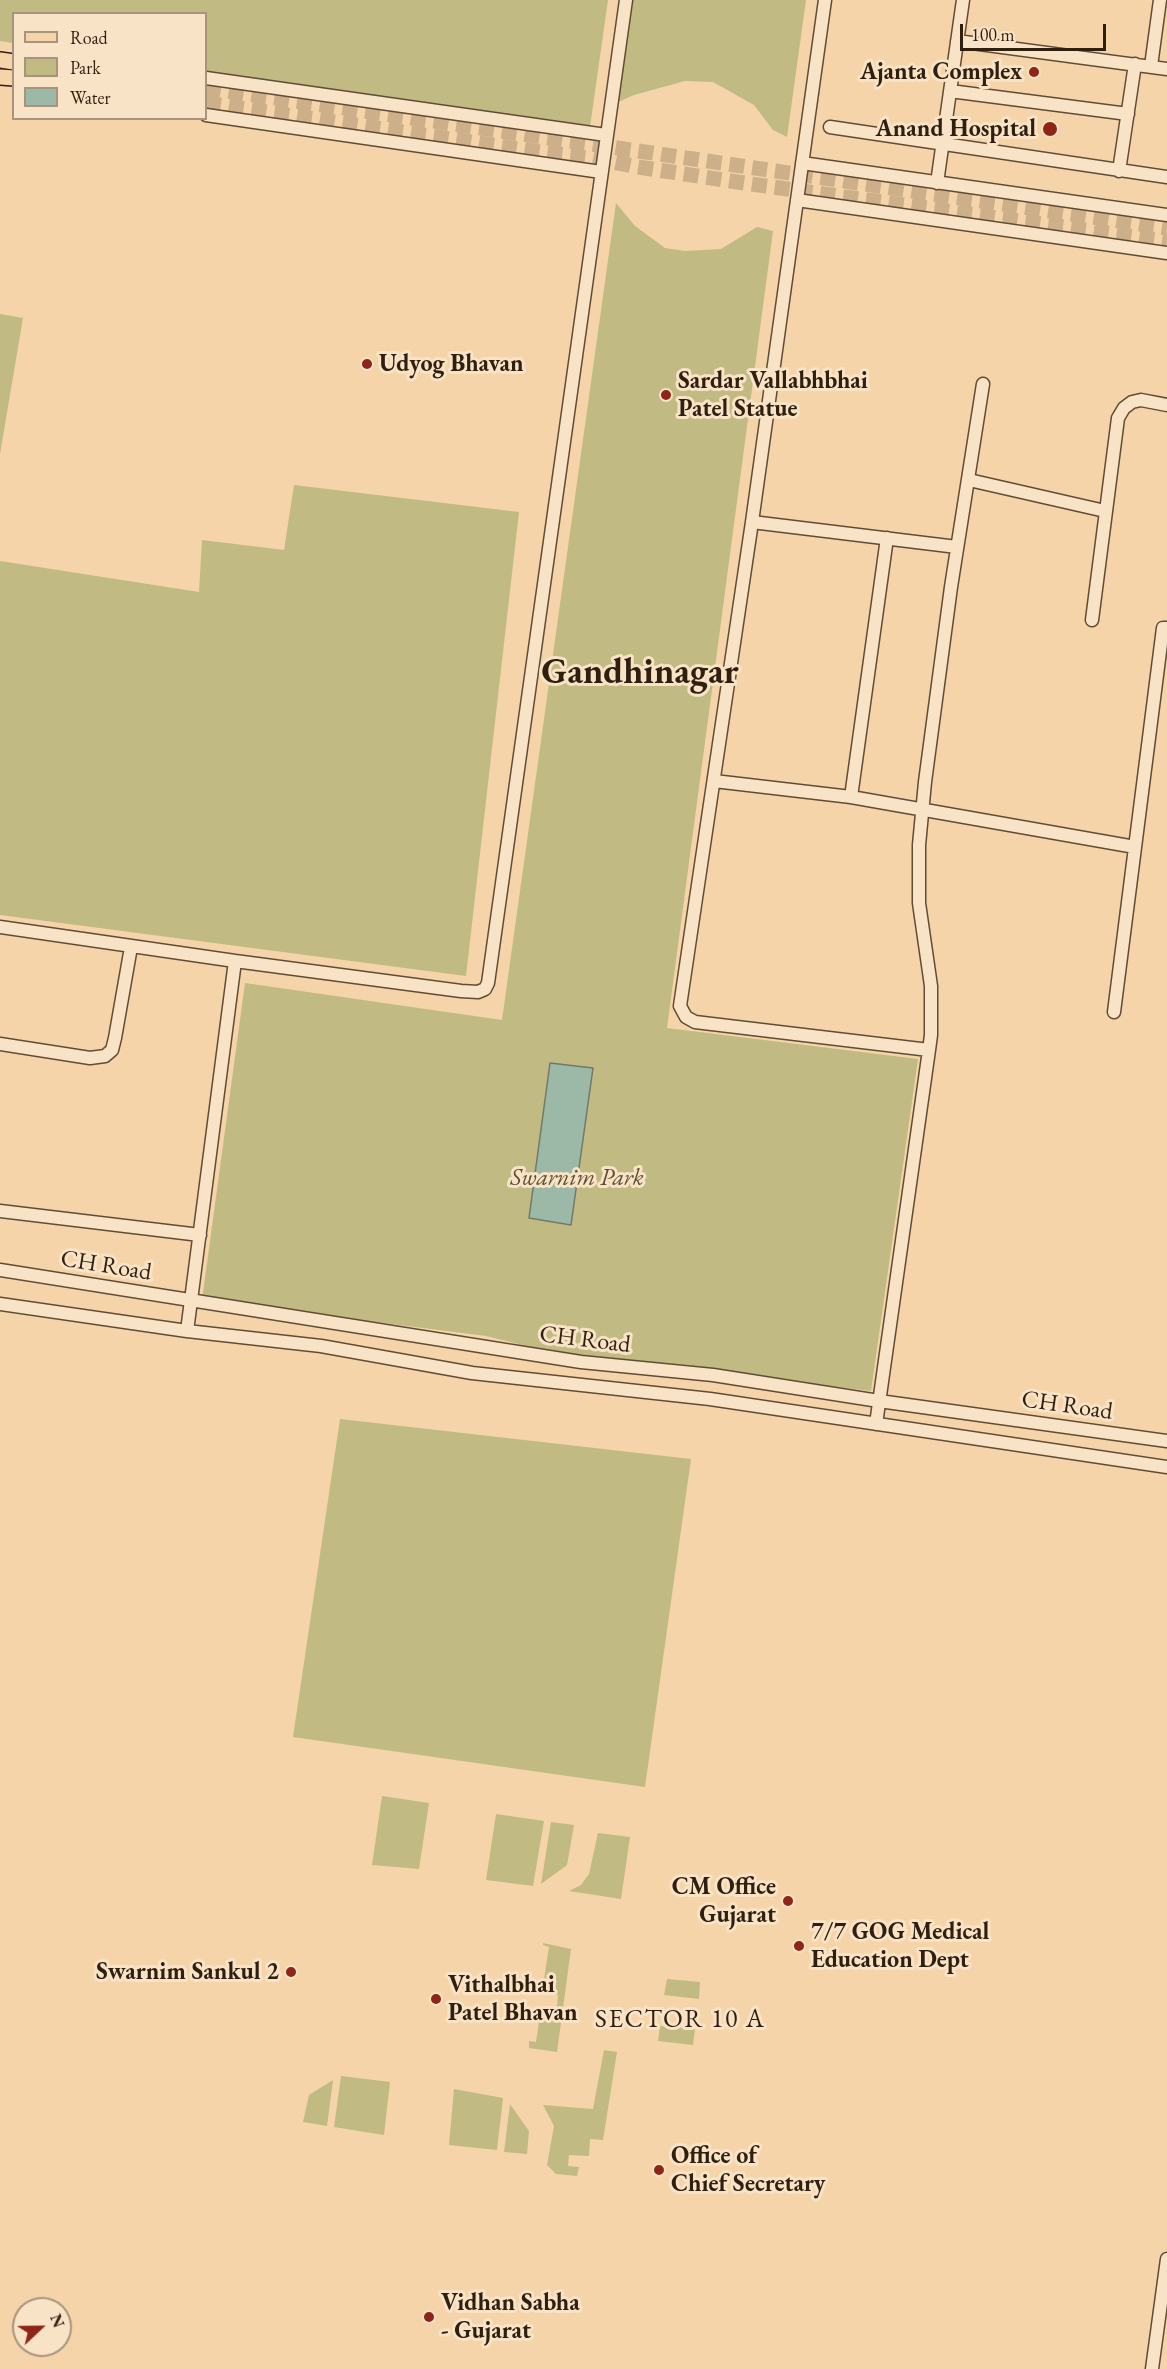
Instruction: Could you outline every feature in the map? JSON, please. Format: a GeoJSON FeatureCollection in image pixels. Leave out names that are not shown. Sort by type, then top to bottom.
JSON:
{"type":"FeatureCollection","features":[{"type":"Feature","properties":{"kind":"street"},"geometry":{"type":"LineString","coordinates":[[0,927],[461,991],[478,992],[485,989],[488,983],[626,0]]}},
{"type":"Feature","properties":{"kind":"street"},"geometry":{"type":"LineString","coordinates":[[825,0],[752,522],[680,1006],[686,1017],[695,1022],[929,1050]]}},
{"type":"Feature","properties":{"kind":"street"},"geometry":{"type":"LineString","coordinates":[[937,183],[963,0]]}},
{"type":"Feature","properties":{"kind":"street"},"geometry":{"type":"LineString","coordinates":[[1151,66],[1160,0]]}},
{"type":"Feature","properties":{"kind":"street"},"geometry":{"type":"LineString","coordinates":[[957,41],[1167,69]]}},
{"type":"Feature","properties":{"kind":"street"},"geometry":{"type":"LineString","coordinates":[[1119,171],[1135,64]]}},
{"type":"Feature","properties":{"kind":"street"},"geometry":{"type":"LineString","coordinates":[[207,78],[606,135]]}},
{"type":"Feature","properties":{"kind":"street"},"geometry":{"type":"LineString","coordinates":[[950,91],[1128,114]]}},
{"type":"Feature","properties":{"kind":"street"},"geometry":{"type":"LineString","coordinates":[[207,115],[601,172]]}},
{"type":"Feature","properties":{"kind":"street"},"geometry":{"type":"LineString","coordinates":[[830,127],[1167,177]]}},
{"type":"Feature","properties":{"kind":"street"},"geometry":{"type":"LineString","coordinates":[[802,163],[1167,215]]}},
{"type":"Feature","properties":{"kind":"street"},"geometry":{"type":"LineString","coordinates":[[797,200],[1167,253]]}},
{"type":"Feature","properties":{"kind":"street"},"geometry":{"type":"LineString","coordinates":[[876,1424],[931,1035],[931,986],[919,903],[919,845],[922,810],[957,547],[983,384]]}},
{"type":"Feature","properties":{"kind":"street"},"geometry":{"type":"LineString","coordinates":[[1092,620],[1118,418],[1124,408],[1132,402],[1141,400],[1167,405]]}},
{"type":"Feature","properties":{"kind":"street"},"geometry":{"type":"LineString","coordinates":[[969,480],[1105,512]]}},
{"type":"Feature","properties":{"kind":"street"},"geometry":{"type":"LineString","coordinates":[[752,522],[957,547]]}},
{"type":"Feature","properties":{"kind":"street"},"geometry":{"type":"LineString","coordinates":[[851,797],[887,538]]}},
{"type":"Feature","properties":{"kind":"street"},"geometry":{"type":"LineString","coordinates":[[1114,1012],[1163,628],[1167,628]]}},
{"type":"Feature","properties":{"kind":"street"},"geometry":{"type":"LineString","coordinates":[[714,781],[851,797],[1135,846]]}},
{"type":"Feature","properties":{"kind":"street"},"geometry":{"type":"LineString","coordinates":[[0,1044],[90,1058],[105,1056],[112,1050],[116,1038],[131,947]]}},
{"type":"Feature","properties":{"kind":"street"},"geometry":{"type":"LineString","coordinates":[[187,1331],[235,961]]}},
{"type":"Feature","properties":{"kind":"street"},"geometry":{"type":"LineString","coordinates":[[0,1211],[200,1235]]}},
{"type":"Feature","properties":{"kind":"street","name":"CH Road"},"geometry":{"type":"LineString","coordinates":[[0,1270],[302,1320],[559,1359],[731,1378],[1167,1441]]}},
{"type":"Feature","properties":{"kind":"street","name":"CH Road"},"geometry":{"type":"LineString","coordinates":[[0,1304],[187,1331],[312,1345],[472,1372],[655,1395],[710,1399],[1167,1467]]}},
{"type":"Feature","properties":{"kind":"street"},"geometry":{"type":"LineString","coordinates":[[1152,2369],[1167,2259]]}},
{"type":"Feature","properties":{"kind":"green space"},"geometry":{"type":"Polygon","coordinates":[[[0,0],[608,0],[590,127],[207,71],[207,12],[12,12],[12,43],[0,41],[0,0]]]}},
{"type":"Feature","properties":{"kind":"green space"},"geometry":{"type":"Polygon","coordinates":[[[633,0],[806,0],[787,137],[773,130],[754,105],[713,82],[685,81],[634,95],[618,102],[633,0]]]}},
{"type":"Feature","properties":{"kind":"green space","name":"Swarnim Park"},"geometry":{"type":"Polygon","coordinates":[[[616,203],[635,226],[665,248],[685,251],[721,249],[757,227],[773,231],[667,1028],[918,1059],[871,1391],[559,1354],[486,1336],[202,1300],[245,983],[502,1020],[616,203]]]}},
{"type":"Feature","properties":{"kind":"green space"},"geometry":{"type":"Polygon","coordinates":[[[0,314],[23,318],[0,454],[0,314]]]}},
{"type":"Feature","properties":{"kind":"green space"},"geometry":{"type":"Polygon","coordinates":[[[294,485],[519,512],[466,976],[0,915],[0,561],[199,592],[202,540],[284,550],[294,485]]]}},
{"type":"Feature","properties":{"kind":"green space"},"geometry":{"type":"Polygon","coordinates":[[[340,1419],[691,1459],[645,1787],[293,1737],[340,1419]]]}},
{"type":"Feature","properties":{"kind":"green space"},"geometry":{"type":"Polygon","coordinates":[[[382,1796],[429,1803],[419,1869],[372,1865],[382,1796]]]}},
{"type":"Feature","properties":{"kind":"green space"},"geometry":{"type":"Polygon","coordinates":[[[496,1814],[544,1821],[533,1886],[486,1880],[496,1814]]]}},
{"type":"Feature","properties":{"kind":"green space"},"geometry":{"type":"Polygon","coordinates":[[[551,1822],[574,1825],[567,1865],[541,1884],[551,1822]]]}},
{"type":"Feature","properties":{"kind":"green space"},"geometry":{"type":"Polygon","coordinates":[[[598,1833],[630,1837],[621,1899],[569,1891],[581,1885],[589,1874],[598,1833]]]}},
{"type":"Feature","properties":{"kind":"green space"},"geometry":{"type":"Polygon","coordinates":[[[543,1943],[571,1949],[557,2052],[529,2048],[529,2041],[536,2042],[540,2015],[556,2018],[558,1995],[542,1992],[549,1947],[543,1943]]]}},
{"type":"Feature","properties":{"kind":"green space"},"geometry":{"type":"Polygon","coordinates":[[[667,1979],[700,1982],[699,1999],[664,1995],[667,1979]]]}},
{"type":"Feature","properties":{"kind":"green space"},"geometry":{"type":"Polygon","coordinates":[[[660,2026],[695,2029],[693,2045],[658,2041],[660,2026]]]}},
{"type":"Feature","properties":{"kind":"green space"},"geometry":{"type":"Polygon","coordinates":[[[604,2050],[617,2052],[603,2140],[590,2139],[589,2156],[569,2155],[568,2166],[579,2167],[577,2176],[556,2174],[547,2165],[554,2126],[543,2105],[593,2109],[604,2050]]]}},
{"type":"Feature","properties":{"kind":"green space"},"geometry":{"type":"Polygon","coordinates":[[[341,2076],[390,2082],[384,2135],[334,2127],[341,2076]]]}},
{"type":"Feature","properties":{"kind":"green space"},"geometry":{"type":"Polygon","coordinates":[[[333,2080],[327,2126],[303,2122],[309,2095],[333,2080]]]}},
{"type":"Feature","properties":{"kind":"green space"},"geometry":{"type":"Polygon","coordinates":[[[454,2089],[503,2098],[497,2150],[449,2145],[454,2089]]]}},
{"type":"Feature","properties":{"kind":"green space"},"geometry":{"type":"Polygon","coordinates":[[[510,2104],[529,2131],[527,2154],[504,2152],[510,2104]]]}},
{"type":"Feature","properties":{"kind":"water"},"geometry":{"type":"Polygon","coordinates":[[[550,1063],[593,1068],[571,1225],[529,1218],[550,1063]]]}},
{"type":"Feature","properties":{"kind":"tunnel"},"geometry":{"type":"LineString","coordinates":[[207,88],[1167,228]]}},
{"type":"Feature","properties":{"kind":"tunnel"},"geometry":{"type":"LineString","coordinates":[[207,103],[593,158],[744,183],[1167,241]]}},
{"type":"Feature","properties":{"kind":"place","name":"Ajanta Complex"},"geometry":{"type":"Point","coordinates":[1034,72]}},
{"type":"Feature","properties":{"kind":"place","name":"Anand Hospital"},"geometry":{"type":"Point","coordinates":[1050,129]}},
{"type":"Feature","properties":{"kind":"place","name":"Udyog Bhavan"},"geometry":{"type":"Point","coordinates":[367,364]}},
{"type":"Feature","properties":{"kind":"place","name":"Sardar Vallabhbhai Patel Statue"},"geometry":{"type":"Point","coordinates":[666,395]}},
{"type":"Feature","properties":{"kind":"place","name":"CM Office Gujarat"},"geometry":{"type":"Point","coordinates":[788,1901]}},
{"type":"Feature","properties":{"kind":"place","name":"7/7 GOG Medical Education Dept"},"geometry":{"type":"Point","coordinates":[799,1946]}},
{"type":"Feature","properties":{"kind":"place","name":"Swarnim Sankul 2"},"geometry":{"type":"Point","coordinates":[291,1972]}},
{"type":"Feature","properties":{"kind":"place","name":"Vithalbhai Patel Bhavan"},"geometry":{"type":"Point","coordinates":[436,1999]}},
{"type":"Feature","properties":{"kind":"place","name":"Office of Chief Secretary"},"geometry":{"type":"Point","coordinates":[659,2170]}},
{"type":"Feature","properties":{"kind":"place","name":"Vidhan Sabha - Gujarat"},"geometry":{"type":"Point","coordinates":[429,2317]}},
{"type":"Feature","properties":{"kind":"district","name":"Gandhinagar"},"geometry":{"type":"Point","coordinates":[640,673]}},
{"type":"Feature","properties":{"kind":"district","name":"SECTOR 10 A"},"geometry":{"type":"Point","coordinates":[680,2020]}}]}
